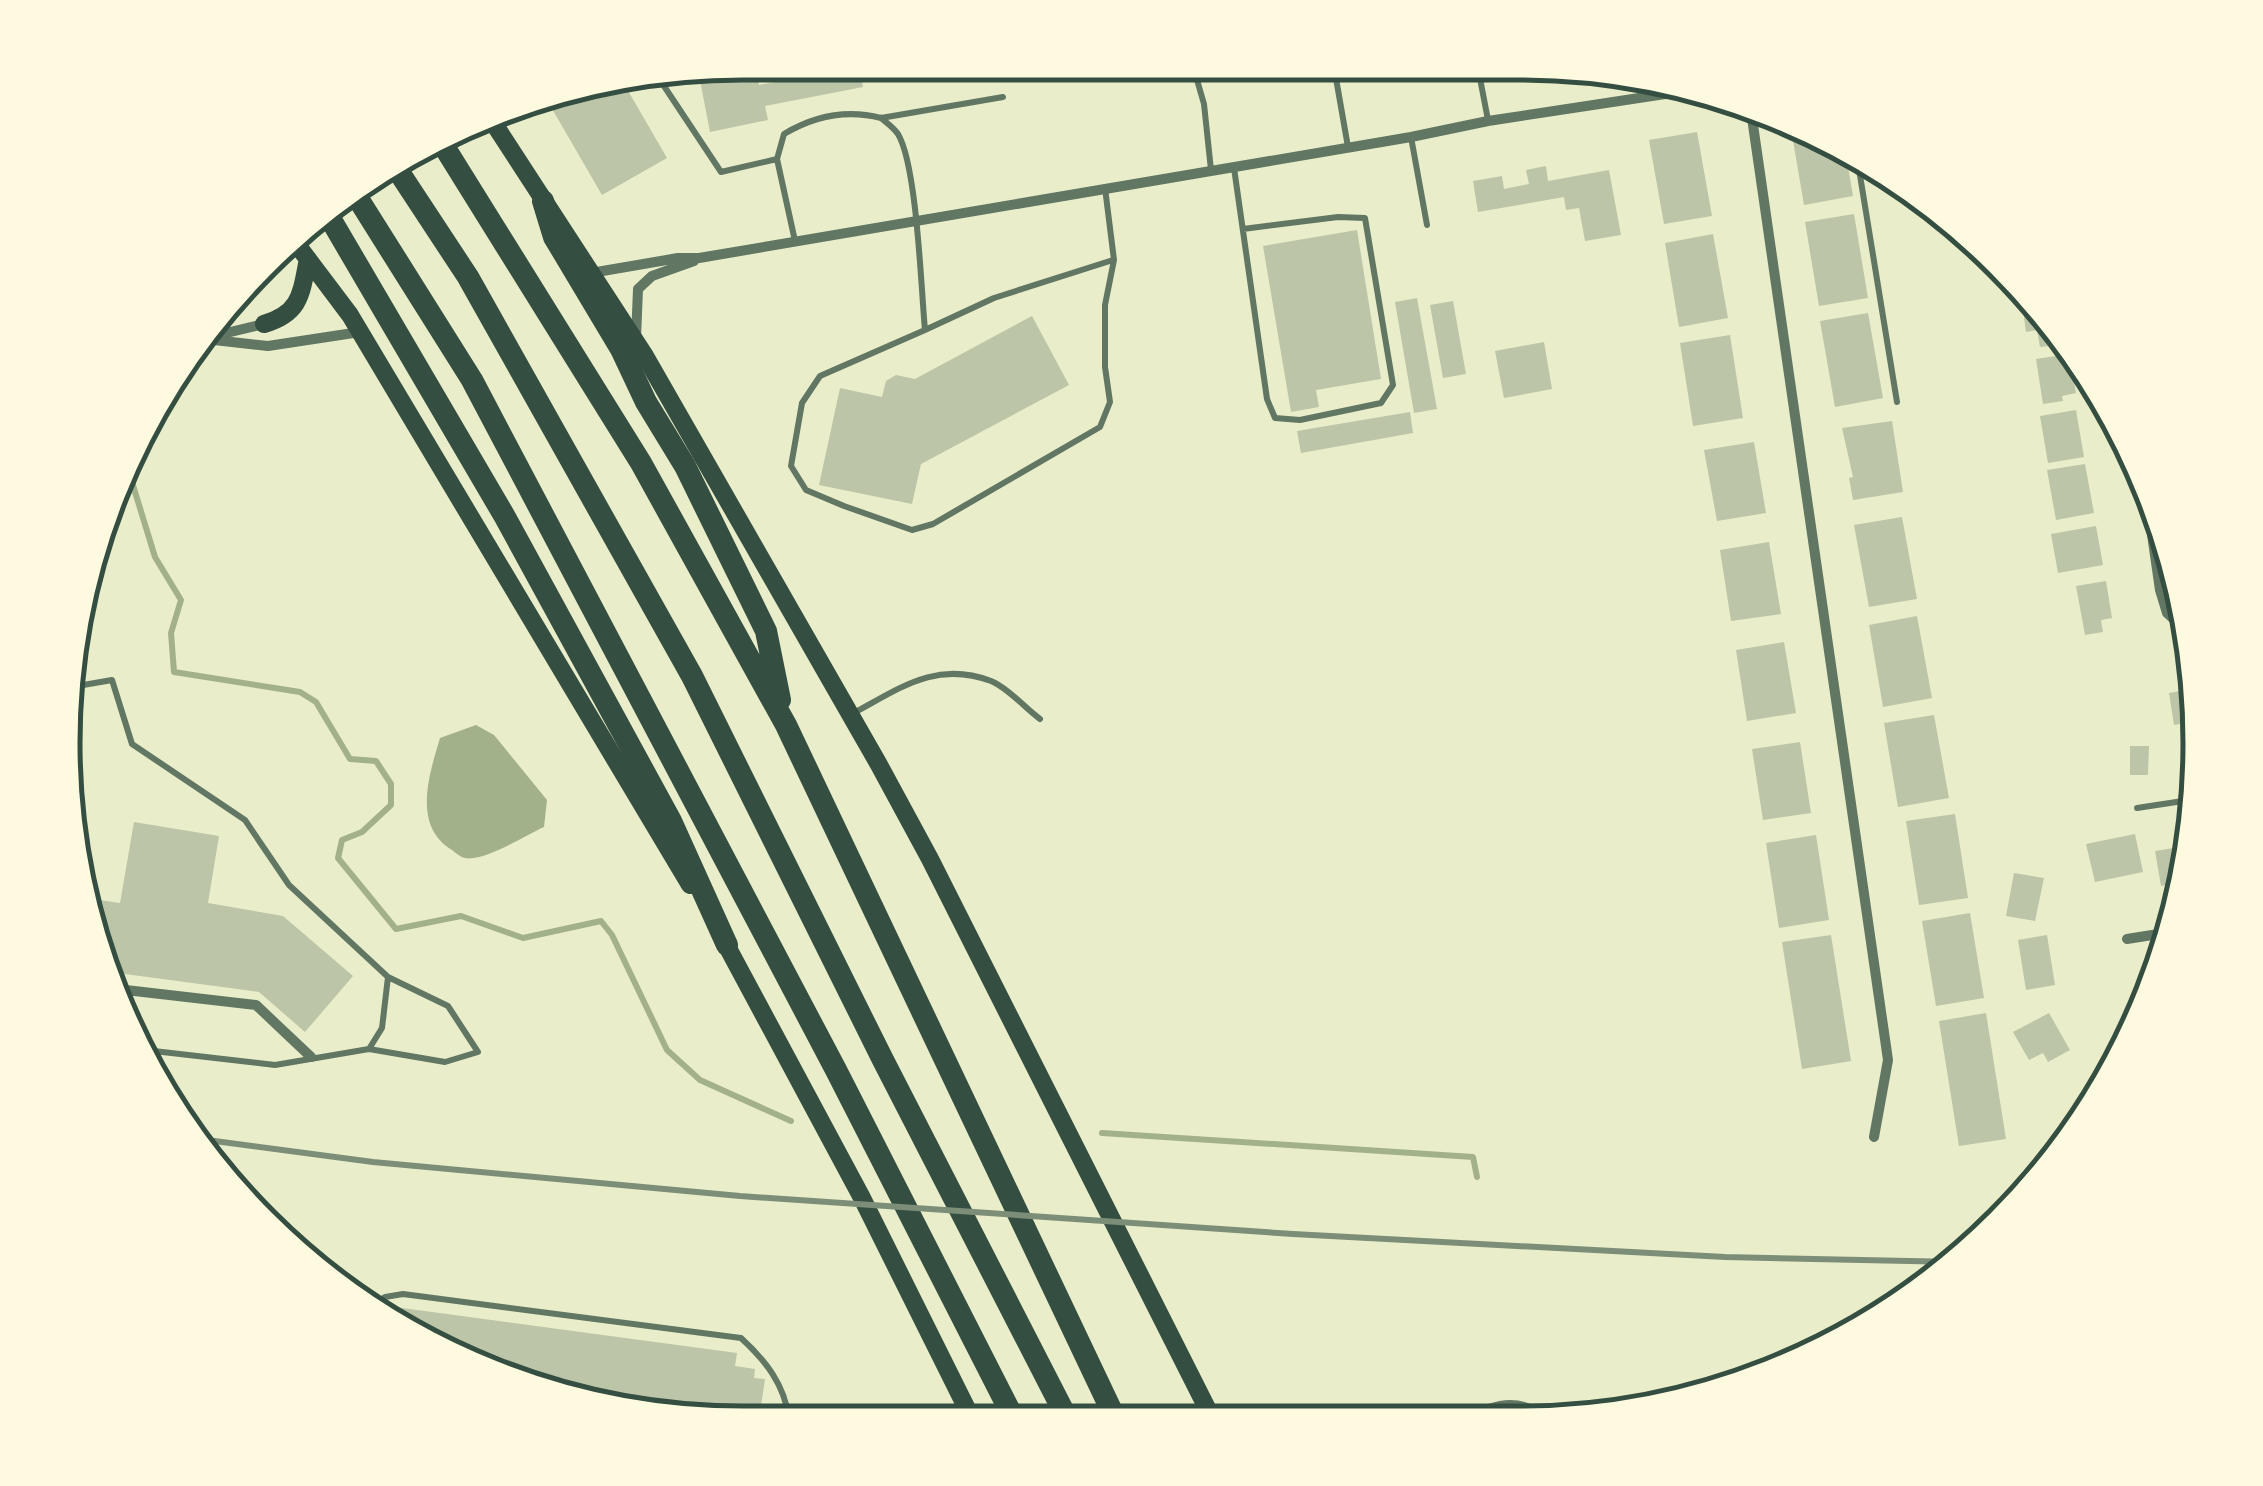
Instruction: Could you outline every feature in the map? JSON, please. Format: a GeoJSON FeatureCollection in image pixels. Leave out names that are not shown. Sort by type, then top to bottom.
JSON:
{"type":"FeatureCollection","features":[{"type":"Feature","properties":{"kind":"highway"},"geometry":{"type":"LineString","coordinates":[[446,150],[640,462],[786,725],[1109,1406]]}},
{"type":"Feature","properties":{"kind":"highway"},"geometry":{"type":"LineString","coordinates":[[401,176],[468,277],[692,676],[1061,1406]]}},
{"type":"Feature","properties":{"kind":"highway"},"geometry":{"type":"LineString","coordinates":[[544,200],[554,237],[622,349],[646,402],[720,533],[766,631],[786,725]]}},
{"type":"Feature","properties":{"kind":"highway"},"geometry":{"type":"LineString","coordinates":[[361,202],[481,398],[836,1070],[1007,1406]]}},
{"type":"Feature","properties":{"kind":"highway"},"geometry":{"type":"LineString","coordinates":[[333,222],[505,517],[652,787],[727,945]]}},
{"type":"Feature","properties":{"kind":"main road"},"geometry":{"type":"LineString","coordinates":[[496,127],[636,343],[851,715],[930,859],[1206,1406]]}},
{"type":"Feature","properties":{"kind":"main road"},"geometry":{"type":"LineString","coordinates":[[301,250],[360,332],[727,945],[862,1196],[966,1406]]}},
{"type":"Feature","properties":{"kind":"main road"},"geometry":{"type":"LineString","coordinates":[[264,324],[285,318],[297,304],[308,259]]}},
{"type":"Feature","properties":{"kind":"street"},"geometry":{"type":"LineString","coordinates":[[636,343],[638,289],[652,276],[699,258],[1488,121],[1660,96]]}},
{"type":"Feature","properties":{"kind":"street"},"geometry":{"type":"LineString","coordinates":[[1754,123],[1888,1060],[1874,1138]]}},
{"type":"Feature","properties":{"kind":"street"},"geometry":{"type":"LineString","coordinates":[[591,273],[699,258]]}},
{"type":"Feature","properties":{"kind":"street"},"geometry":{"type":"LineString","coordinates":[[220,335],[264,324]]}},
{"type":"Feature","properties":{"kind":"street"},"geometry":{"type":"LineString","coordinates":[[215,341],[268,346],[360,332]]}},
{"type":"Feature","properties":{"kind":"street"},"geometry":{"type":"LineString","coordinates":[[2157,561],[2160,590],[2170,617]]}},
{"type":"Feature","properties":{"kind":"street"},"geometry":{"type":"LineString","coordinates":[[2127,939],[2154,935]]}},
{"type":"Feature","properties":{"kind":"street"},"geometry":{"type":"LineString","coordinates":[[127,989],[256,1004],[311,1057]]}},
{"type":"Feature","properties":{"kind":"lane"},"geometry":{"type":"LineString","coordinates":[[1196,80],[1204,104],[1210,170]]}},
{"type":"Feature","properties":{"kind":"lane"},"geometry":{"type":"LineString","coordinates":[[1336,80],[1348,148]]}},
{"type":"Feature","properties":{"kind":"lane"},"geometry":{"type":"LineString","coordinates":[[1480,80],[1488,121]]}},
{"type":"Feature","properties":{"kind":"lane"},"geometry":{"type":"LineString","coordinates":[[664,85],[720,172],[777,159]]}},
{"type":"Feature","properties":{"kind":"lane"},"geometry":{"type":"LineString","coordinates":[[795,240],[777,159],[784,134],[800,124],[845,114],[881,118],[1003,97]]}},
{"type":"Feature","properties":{"kind":"lane"},"geometry":{"type":"LineString","coordinates":[[881,118],[896,131],[904,148],[925,330]]}},
{"type":"Feature","properties":{"kind":"lane"},"geometry":{"type":"LineString","coordinates":[[1411,137],[1427,225]]}},
{"type":"Feature","properties":{"kind":"lane"},"geometry":{"type":"LineString","coordinates":[[1234,166],[1242,229],[1267,399],[1275,418],[1300,420],[1381,403],[1393,385],[1365,218],[1338,216],[1242,229]]}},
{"type":"Feature","properties":{"kind":"lane"},"geometry":{"type":"LineString","coordinates":[[1860,174],[1897,402]]}},
{"type":"Feature","properties":{"kind":"lane"},"geometry":{"type":"LineString","coordinates":[[1105,188],[1114,260],[1106,305],[1105,367],[1110,402],[1100,426],[933,524],[912,530],[806,490],[791,466],[802,403],[820,376],[994,298],[1114,260]]}},
{"type":"Feature","properties":{"kind":"lane"},"geometry":{"type":"LineString","coordinates":[[851,715],[921,676],[959,674],[994,682],[1040,720]]}},
{"type":"Feature","properties":{"kind":"lane"},"geometry":{"type":"LineString","coordinates":[[83,685],[112,680],[132,744],[245,820],[289,885],[388,977],[448,1006],[478,1052],[445,1062],[368,1049],[275,1065],[156,1051]]}},
{"type":"Feature","properties":{"kind":"lane"},"geometry":{"type":"LineString","coordinates":[[2137,808],[2180,801]]}},
{"type":"Feature","properties":{"kind":"lane"},"geometry":{"type":"LineString","coordinates":[[368,1049],[382,1028],[388,977]]}},
{"type":"Feature","properties":{"kind":"lane"},"geometry":{"type":"LineString","coordinates":[[382,1299],[404,1294],[741,1338],[769,1364],[785,1406]]}},
{"type":"Feature","properties":{"kind":"lane"},"geometry":{"type":"LineString","coordinates":[[1486,1406],[1494,1402],[1523,1406]]}},
{"type":"Feature","properties":{"kind":"shaded area"},"geometry":{"type":"Polygon","coordinates":[[[476,725],[494,735],[547,800],[544,827],[494,852],[465,858],[440,840],[432,828],[428,783],[440,738],[476,725]]]}},
{"type":"Feature","properties":{"kind":"building"},"geometry":{"type":"Polygon","coordinates":[[[758,80],[759,85],[785,80],[862,80],[863,87],[765,106],[768,120],[710,132],[700,81],[758,80]]]}},
{"type":"Feature","properties":{"kind":"building"},"geometry":{"type":"Polygon","coordinates":[[[628,91],[667,158],[602,195],[552,109],[628,91]]]}},
{"type":"Feature","properties":{"kind":"building"},"geometry":{"type":"Polygon","coordinates":[[[1697,132],[1712,216],[1664,224],[1649,140],[1697,132]]]}},
{"type":"Feature","properties":{"kind":"building"},"geometry":{"type":"Polygon","coordinates":[[[1793,139],[1848,167],[1853,196],[1804,205],[1793,139]]]}},
{"type":"Feature","properties":{"kind":"building"},"geometry":{"type":"Polygon","coordinates":[[[1546,166],[1548,181],[1609,170],[1621,235],[1585,241],[1579,208],[1566,210],[1564,197],[1478,212],[1473,181],[1502,176],[1504,189],[1529,184],[1526,170],[1546,166]]]}},
{"type":"Feature","properties":{"kind":"building"},"geometry":{"type":"Polygon","coordinates":[[[1854,214],[1868,298],[1819,306],[1805,222],[1854,214]]]}},
{"type":"Feature","properties":{"kind":"building"},"geometry":{"type":"Polygon","coordinates":[[[1357,230],[1381,379],[1316,390],[1319,407],[1291,412],[1263,246],[1357,230]]]}},
{"type":"Feature","properties":{"kind":"building"},"geometry":{"type":"Polygon","coordinates":[[[1713,234],[1728,318],[1679,327],[1665,243],[1713,234]]]}},
{"type":"Feature","properties":{"kind":"building"},"geometry":{"type":"Polygon","coordinates":[[[1417,298],[1437,409],[1414,413],[1395,302],[1417,298]]]}},
{"type":"Feature","properties":{"kind":"building"},"geometry":{"type":"Polygon","coordinates":[[[1453,301],[1466,374],[1443,378],[1430,305],[1453,301]]]}},
{"type":"Feature","properties":{"kind":"building"},"geometry":{"type":"Polygon","coordinates":[[[2023,312],[2051,346],[2040,347],[2037,330],[2026,332],[2023,312]]]}},
{"type":"Feature","properties":{"kind":"building"},"geometry":{"type":"Polygon","coordinates":[[[1868,313],[1883,398],[1835,407],[1820,321],[1868,313]]]}},
{"type":"Feature","properties":{"kind":"building"},"geometry":{"type":"Polygon","coordinates":[[[1032,316],[1069,385],[921,464],[912,504],[819,485],[840,388],[882,397],[886,381],[896,375],[915,379],[1032,316]]]}},
{"type":"Feature","properties":{"kind":"building"},"geometry":{"type":"Polygon","coordinates":[[[1730,335],[1743,418],[1693,426],[1680,343],[1730,335]]]}},
{"type":"Feature","properties":{"kind":"building"},"geometry":{"type":"Polygon","coordinates":[[[1544,342],[1552,389],[1504,398],[1495,351],[1544,342]]]}},
{"type":"Feature","properties":{"kind":"building"},"geometry":{"type":"Polygon","coordinates":[[[2058,356],[2073,379],[2076,393],[2062,396],[2063,401],[2043,404],[2036,359],[2058,356]]]}},
{"type":"Feature","properties":{"kind":"building"},"geometry":{"type":"Polygon","coordinates":[[[2076,410],[2084,457],[2048,463],[2040,416],[2076,410]]]}},
{"type":"Feature","properties":{"kind":"building"},"geometry":{"type":"Polygon","coordinates":[[[1410,412],[1413,433],[1301,453],[1297,431],[1410,412]]]}},
{"type":"Feature","properties":{"kind":"building"},"geometry":{"type":"Polygon","coordinates":[[[1892,421],[1903,492],[1853,500],[1849,478],[1853,477],[1842,428],[1892,421]]]}},
{"type":"Feature","properties":{"kind":"building"},"geometry":{"type":"Polygon","coordinates":[[[1754,442],[1766,513],[1717,521],[1704,450],[1754,442]]]}},
{"type":"Feature","properties":{"kind":"building"},"geometry":{"type":"Polygon","coordinates":[[[2085,464],[2094,513],[2056,520],[2047,470],[2085,464]]]}},
{"type":"Feature","properties":{"kind":"building"},"geometry":{"type":"Polygon","coordinates":[[[1902,517],[1917,599],[1869,607],[1854,525],[1902,517]]]}},
{"type":"Feature","properties":{"kind":"building"},"geometry":{"type":"Polygon","coordinates":[[[2096,526],[2103,565],[2058,573],[2051,534],[2096,526]]]}},
{"type":"Feature","properties":{"kind":"building"},"geometry":{"type":"Polygon","coordinates":[[[1769,542],[1781,614],[1731,621],[1720,550],[1769,542]]]}},
{"type":"Feature","properties":{"kind":"building"},"geometry":{"type":"Polygon","coordinates":[[[2106,581],[2112,618],[2101,620],[2103,632],[2085,635],[2076,586],[2106,581]]]}},
{"type":"Feature","properties":{"kind":"building"},"geometry":{"type":"Polygon","coordinates":[[[1917,616],[1932,698],[1883,707],[1869,625],[1917,616]]]}},
{"type":"Feature","properties":{"kind":"building"},"geometry":{"type":"Polygon","coordinates":[[[1784,642],[1796,713],[1747,721],[1736,650],[1784,642]]]}},
{"type":"Feature","properties":{"kind":"building"},"geometry":{"type":"Polygon","coordinates":[[[2181,691],[2183,724],[2174,725],[2169,693],[2181,691]]]}},
{"type":"Feature","properties":{"kind":"building"},"geometry":{"type":"Polygon","coordinates":[[[1934,715],[1949,798],[1898,807],[1884,723],[1934,715]]]}},
{"type":"Feature","properties":{"kind":"building"},"geometry":{"type":"Polygon","coordinates":[[[1800,742],[1811,813],[1763,820],[1752,749],[1800,742]]]}},
{"type":"Feature","properties":{"kind":"building"},"geometry":{"type":"Polygon","coordinates":[[[2130,746],[2149,746],[2148,775],[2130,775],[2130,746]]]}},
{"type":"Feature","properties":{"kind":"building"},"geometry":{"type":"Polygon","coordinates":[[[1955,814],[1968,898],[1919,905],[1906,821],[1955,814]]]}},
{"type":"Feature","properties":{"kind":"building"},"geometry":{"type":"Polygon","coordinates":[[[134,822],[219,836],[208,903],[283,916],[353,976],[305,1032],[259,992],[121,974],[100,900],[120,903],[134,822]]]}},
{"type":"Feature","properties":{"kind":"building"},"geometry":{"type":"Polygon","coordinates":[[[2135,834],[2143,872],[2095,882],[2086,844],[2135,834]]]}},
{"type":"Feature","properties":{"kind":"building"},"geometry":{"type":"Polygon","coordinates":[[[1816,835],[1829,920],[1779,928],[1766,843],[1816,835]]]}},
{"type":"Feature","properties":{"kind":"building"},"geometry":{"type":"Polygon","coordinates":[[[2174,848],[2167,885],[2161,886],[2155,851],[2174,848]]]}},
{"type":"Feature","properties":{"kind":"building"},"geometry":{"type":"Polygon","coordinates":[[[2014,873],[2044,878],[2035,921],[2006,916],[2014,873]]]}},
{"type":"Feature","properties":{"kind":"building"},"geometry":{"type":"Polygon","coordinates":[[[1970,913],[1984,998],[1936,1006],[1922,921],[1970,913]]]}},
{"type":"Feature","properties":{"kind":"building"},"geometry":{"type":"Polygon","coordinates":[[[1831,935],[1851,1061],[1802,1069],[1782,942],[1831,935]]]}},
{"type":"Feature","properties":{"kind":"building"},"geometry":{"type":"Polygon","coordinates":[[[2047,935],[2055,985],[2026,990],[2018,940],[2047,935]]]}},
{"type":"Feature","properties":{"kind":"building"},"geometry":{"type":"Polygon","coordinates":[[[1986,1013],[2006,1139],[1959,1146],[1939,1021],[1986,1013]]]}},
{"type":"Feature","properties":{"kind":"building"},"geometry":{"type":"Polygon","coordinates":[[[2049,1013],[2070,1050],[2048,1062],[2043,1053],[2029,1060],[2013,1032],[2049,1013]]]}},
{"type":"Feature","properties":{"kind":"building"},"geometry":{"type":"Polygon","coordinates":[[[395,1307],[737,1353],[735,1366],[755,1369],[754,1378],[765,1379],[761,1406],[700,1405],[614,1393],[489,1356],[395,1307]]]}},
{"type":"Feature","properties":{"kind":"waterway"},"geometry":{"type":"LineString","coordinates":[[132,484],[155,557],[181,600],[171,633],[174,672],[300,692],[316,702],[350,759],[376,761],[391,784],[391,805],[362,832],[342,840],[338,858],[396,929],[461,916],[523,938],[601,921],[612,935],[667,1050],[700,1080],[791,1121]]}},
{"type":"Feature","properties":{"kind":"waterway"},"geometry":{"type":"LineString","coordinates":[[1102,1133],[1473,1157],[1477,1177]]}},
{"type":"Feature","properties":{"kind":"railway"},"geometry":{"type":"LineString","coordinates":[[213,1141],[373,1162],[740,1196],[1293,1234],[1725,1257],[1933,1261]]}}]}
